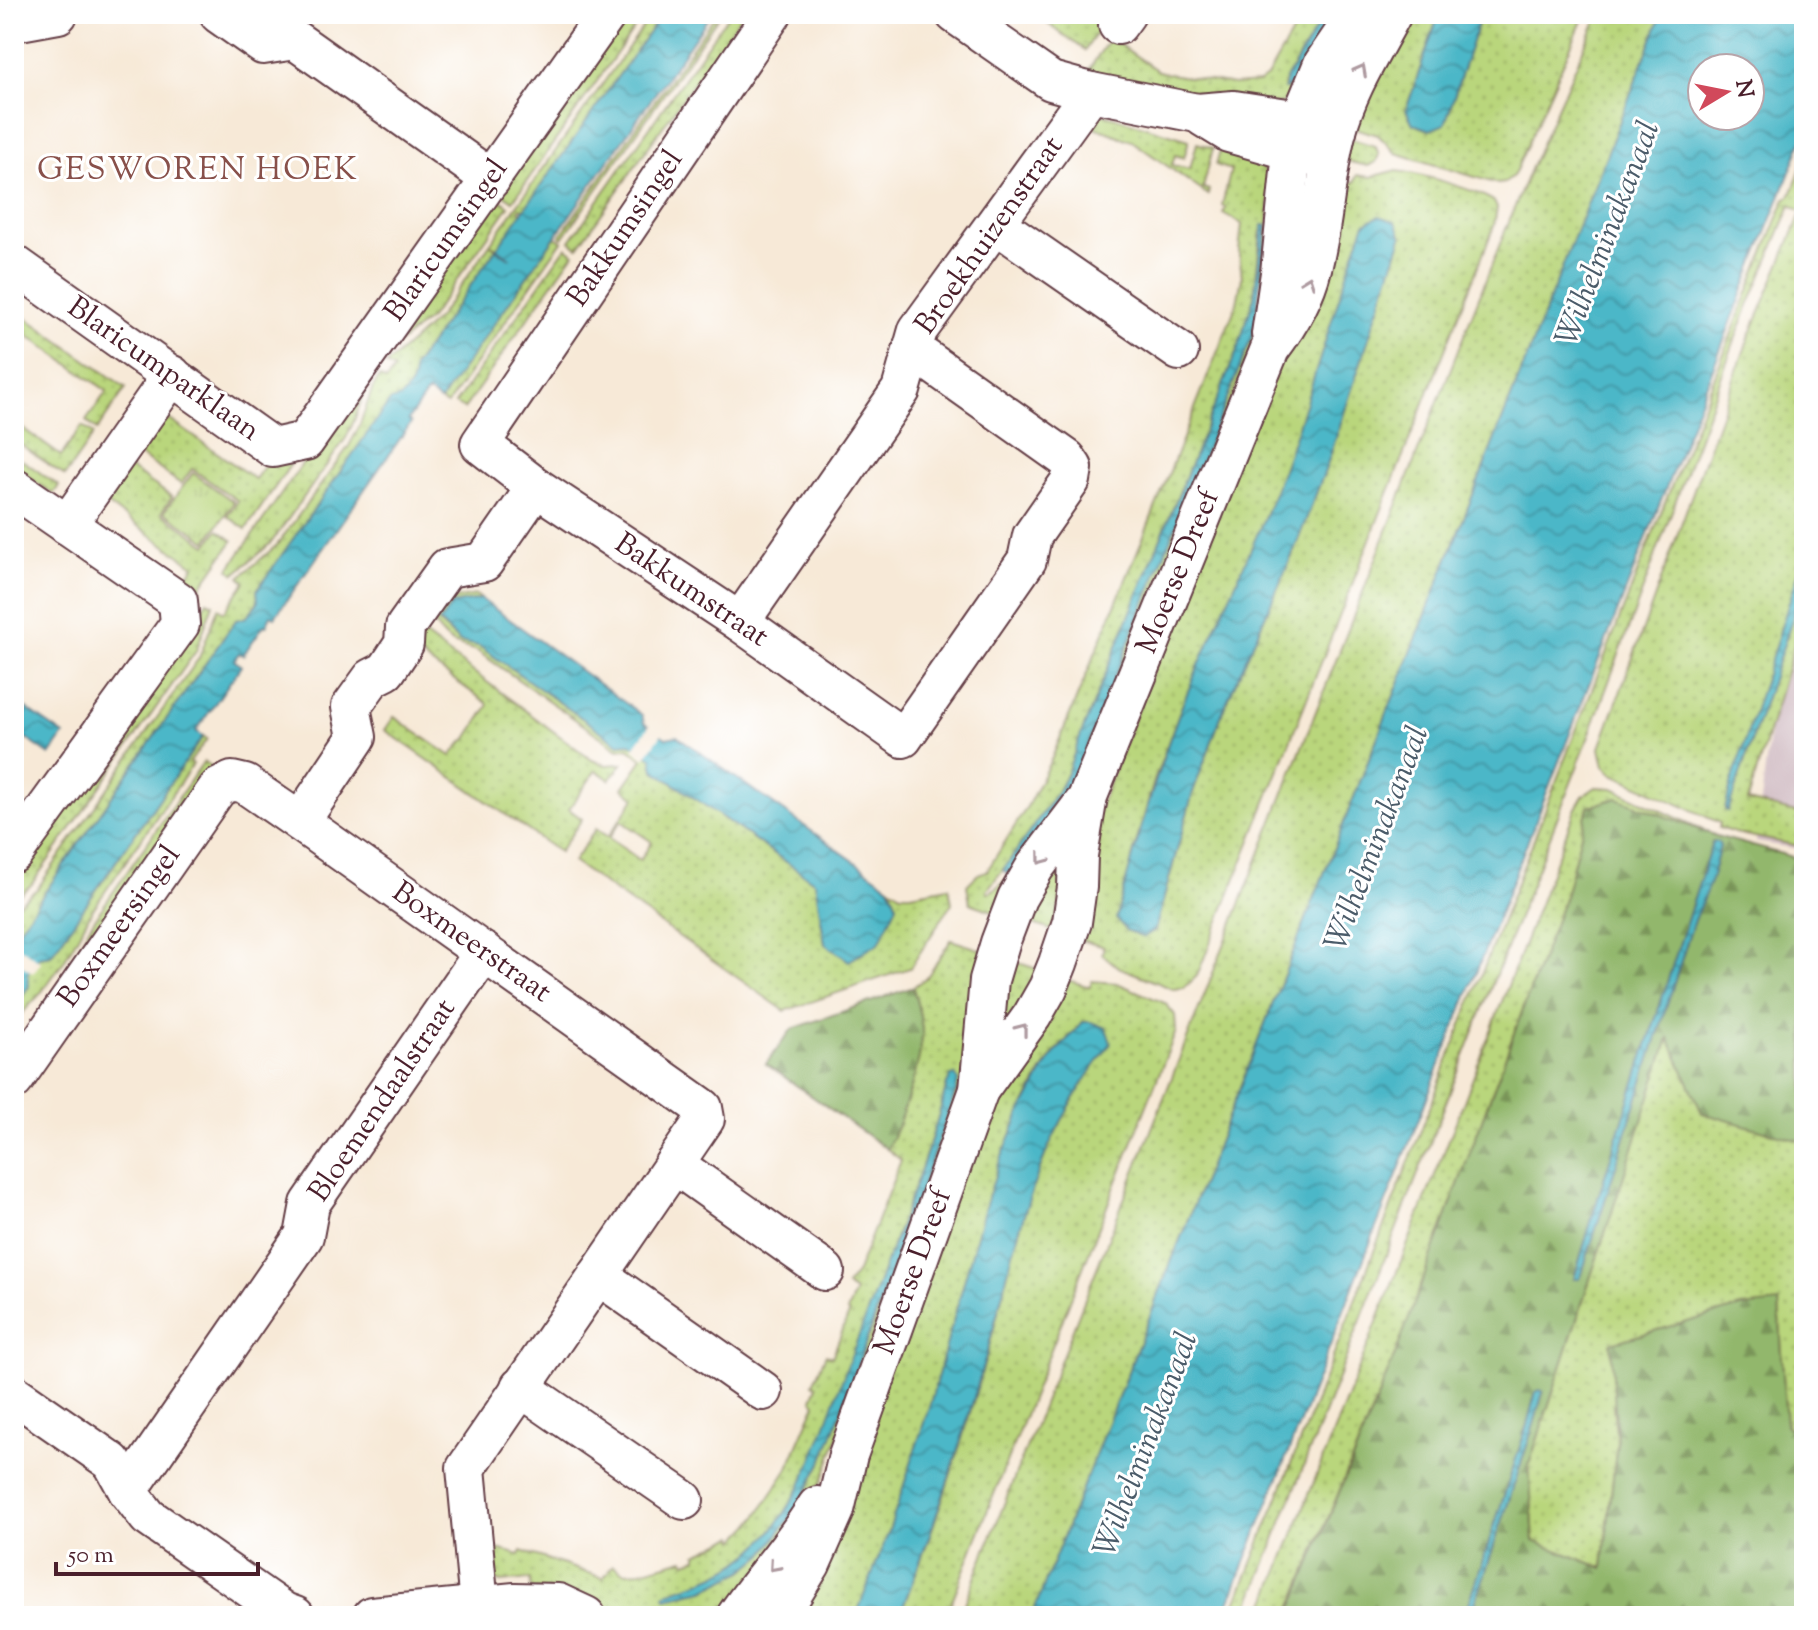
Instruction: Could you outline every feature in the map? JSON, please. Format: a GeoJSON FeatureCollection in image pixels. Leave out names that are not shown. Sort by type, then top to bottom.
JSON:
{"type":"FeatureCollection","features":[{"type":"Feature","properties":{"kind":"street"},"geometry":{"type":"LineString","coordinates":[[14,22],[58,14]]}},
{"type":"Feature","properties":{"kind":"street"},"geometry":{"type":"LineString","coordinates":[[219,14],[263,45],[295,40],[491,179]]}},
{"type":"Feature","properties":{"kind":"street","name":"Blaricumsingel"},"geometry":{"type":"LineString","coordinates":[[273,448],[305,441],[607,14]]}},
{"type":"Feature","properties":{"kind":"street","name":"Bakkumsingel"},"geometry":{"type":"LineString","coordinates":[[480,444],[772,14]]}},
{"type":"Feature","properties":{"kind":"street"},"geometry":{"type":"LineString","coordinates":[[955,14],[1051,81],[1197,113],[1234,110],[1333,146]]}},
{"type":"Feature","properties":{"kind":"street","name":"Moerse Dreef"},"geometry":{"type":"LineString","coordinates":[[979,1090],[1032,1016],[1058,963],[1072,922],[1078,855],[1088,796],[1270,349],[1297,135],[1323,64],[1357,14]]}},
{"type":"Feature","properties":{"kind":"street","name":"Moerse Dreef"},"geometry":{"type":"LineString","coordinates":[[1270,349],[1289,325],[1312,268],[1333,146],[1349,93],[1392,14]]}},
{"type":"Feature","properties":{"kind":"street","name":"Broekhuizenstraat"},"geometry":{"type":"LineString","coordinates":[[740,622],[901,390],[918,330],[1091,92]]}},
{"type":"Feature","properties":{"kind":"street"},"geometry":{"type":"LineString","coordinates":[[996,224],[1179,351]]}},
{"type":"Feature","properties":{"kind":"street","name":"Blaricumparklaan"},"geometry":{"type":"LineString","coordinates":[[14,264],[273,448]]}},
{"type":"Feature","properties":{"kind":"street","name":"Bakkumstraat"},"geometry":{"type":"LineString","coordinates":[[480,444],[536,487],[740,622],[903,738],[1027,560],[1032,536],[1071,480],[1073,468],[1067,459],[913,350]]}},
{"type":"Feature","properties":{"kind":"street"},"geometry":{"type":"LineString","coordinates":[[67,525],[172,375]]}},
{"type":"Feature","properties":{"kind":"street"},"geometry":{"type":"LineString","coordinates":[[300,822],[357,737],[351,707],[372,678],[386,671],[404,644],[405,627],[447,568],[484,562],[536,487]]}},
{"type":"Feature","properties":{"kind":"street"},"geometry":{"type":"LineString","coordinates":[[14,488],[178,601],[180,624],[14,853]]}},
{"type":"Feature","properties":{"kind":"street","name":"Boxmeerstraat"},"geometry":{"type":"LineString","coordinates":[[232,781],[245,784],[300,822],[703,1108],[705,1119],[674,1164]]}},
{"type":"Feature","properties":{"kind":"street","name":"Boxmeersingel"},"geometry":{"type":"LineString","coordinates":[[14,1080],[218,788],[232,781]]}},
{"type":"Feature","properties":{"kind":"street","name":"Moerse Dreef"},"geometry":{"type":"LineString","coordinates":[[779,1616],[811,1564],[835,1510],[848,1455],[979,1090],[989,980],[1005,927],[1035,867],[1088,796]]}},
{"type":"Feature","properties":{"kind":"street","name":"Bloemendaalstraat"},"geometry":{"type":"LineString","coordinates":[[128,1491],[304,1236],[310,1204],[484,952]]}},
{"type":"Feature","properties":{"kind":"street"},"geometry":{"type":"LineString","coordinates":[[479,1605],[466,1468],[674,1164],[825,1271]]}},
{"type":"Feature","properties":{"kind":"street"},"geometry":{"type":"LineString","coordinates":[[598,1275],[763,1391]]}},
{"type":"Feature","properties":{"kind":"street"},"geometry":{"type":"LineString","coordinates":[[520,1387],[684,1500]]}},
{"type":"Feature","properties":{"kind":"street"},"geometry":{"type":"LineString","coordinates":[[14,1394],[112,1462],[128,1491],[148,1517],[284,1612],[295,1616]]}},
{"type":"Feature","properties":{"kind":"street","name":"Moerse Dreef"},"geometry":{"type":"LineString","coordinates":[[736,1616],[757,1585],[801,1533],[848,1455]]}},
{"type":"Feature","properties":{"kind":"street"},"geometry":{"type":"LineString","coordinates":[[372,1616],[515,1602],[558,1603],[586,1616]]}},
{"type":"Feature","properties":{"kind":"shaded area"},"geometry":{"type":"Polygon","coordinates":[[[1804,453],[1804,850],[1756,842],[1804,453]]]}},
{"type":"Feature","properties":{"kind":"green space"},"geometry":{"type":"Polygon","coordinates":[[[621,14],[644,14],[513,201],[497,190],[621,14]]]}},
{"type":"Feature","properties":{"kind":"green space"},"geometry":{"type":"Polygon","coordinates":[[[652,14],[662,14],[524,210],[520,208],[522,213],[497,248],[491,245],[496,249],[413,368],[413,383],[257,590],[258,601],[247,617],[236,620],[17,932],[18,942],[14,948],[14,907],[37,889],[199,658],[218,608],[224,612],[245,582],[240,577],[277,545],[349,446],[379,377],[386,381],[394,370],[386,365],[438,318],[652,14]]]}},
{"type":"Feature","properties":{"kind":"green space"},"geometry":{"type":"Polygon","coordinates":[[[716,14],[720,14],[563,238],[560,236],[716,14]]]}},
{"type":"Feature","properties":{"kind":"green space"},"geometry":{"type":"Polygon","coordinates":[[[729,14],[742,14],[578,247],[570,241],[729,14]]]}},
{"type":"Feature","properties":{"kind":"green space"},"geometry":{"type":"Polygon","coordinates":[[[1034,14],[1110,14],[1085,50],[1034,14]]]}},
{"type":"Feature","properties":{"kind":"green space"},"geometry":{"type":"Polygon","coordinates":[[[1303,14],[1325,14],[1283,86],[1287,89],[1298,75],[1292,99],[1268,107],[1086,74],[1110,38],[1158,71],[1234,85],[1259,83],[1267,77],[1303,14]]]}},
{"type":"Feature","properties":{"kind":"green space"},"geometry":{"type":"Polygon","coordinates":[[[1400,14],[1439,14],[1406,110],[1413,124],[1430,130],[1445,123],[1481,14],[1585,14],[1514,175],[1505,183],[1498,184],[1396,153],[1378,135],[1348,126],[1400,14]]]}},
{"type":"Feature","properties":{"kind":"green space"},"geometry":{"type":"Polygon","coordinates":[[[1599,14],[1662,14],[1032,1616],[960,1616],[1503,236],[1599,14]]]}},
{"type":"Feature","properties":{"kind":"green space"},"geometry":{"type":"Polygon","coordinates":[[[1094,115],[1107,115],[1189,140],[1184,158],[1175,155],[1172,165],[1190,169],[1197,143],[1213,148],[1203,188],[1209,190],[1208,195],[1132,141],[1086,124],[1094,115]]]}},
{"type":"Feature","properties":{"kind":"green space"},"geometry":{"type":"Polygon","coordinates":[[[1345,137],[1375,146],[1379,154],[1376,162],[1368,166],[1340,160],[1345,137]]]}},
{"type":"Feature","properties":{"kind":"green space"},"geometry":{"type":"Polygon","coordinates":[[[1220,150],[1235,154],[1255,162],[1270,180],[1265,315],[1072,800],[998,913],[970,903],[967,885],[978,874],[987,871],[1028,805],[1052,758],[1237,303],[1242,278],[1239,251],[1242,224],[1223,213],[1226,208],[1222,205],[1231,170],[1216,165],[1220,150]],[[1261,230],[1254,297],[1237,351],[1067,773],[1015,854],[987,890],[989,893],[1006,880],[1073,781],[1251,339],[1264,289],[1261,230]]]}},
{"type":"Feature","properties":{"kind":"green space"},"geometry":{"type":"Polygon","coordinates":[[[1804,160],[1804,555],[1725,809],[1728,810],[1804,584],[1804,611],[1748,801],[1804,815],[1804,847],[1719,828],[1720,823],[1613,774],[1604,766],[1600,748],[1748,340],[1802,212],[1791,205],[1736,337],[1583,752],[1245,1616],[1231,1616],[1645,553],[1785,200],[1791,195],[1804,160]]]}},
{"type":"Feature","properties":{"kind":"green space"},"geometry":{"type":"Polygon","coordinates":[[[1403,172],[1480,194],[1493,201],[1497,208],[1494,226],[1197,976],[1184,988],[1173,989],[1118,967],[1102,954],[1104,947],[1077,939],[1091,829],[1344,180],[1355,182],[1357,175],[1371,177],[1403,172]],[[1402,237],[1355,251],[1290,453],[1255,542],[1179,713],[1154,781],[1132,858],[1155,930],[1193,792],[1225,706],[1291,558],[1326,468],[1402,237]]]}},
{"type":"Feature","properties":{"kind":"green space"},"geometry":{"type":"Polygon","coordinates":[[[494,195],[509,206],[430,318],[382,357],[494,195]]]}},
{"type":"Feature","properties":{"kind":"green space"},"geometry":{"type":"Polygon","coordinates":[[[555,237],[562,241],[447,405],[440,401],[555,237]]]}},
{"type":"Feature","properties":{"kind":"green space"},"geometry":{"type":"Polygon","coordinates":[[[566,247],[574,253],[464,409],[455,404],[566,247]]]}},
{"type":"Feature","properties":{"kind":"green space"},"geometry":{"type":"Polygon","coordinates":[[[14,309],[126,388],[97,430],[86,421],[107,391],[14,326],[14,309]]]}},
{"type":"Feature","properties":{"kind":"green space"},"geometry":{"type":"Polygon","coordinates":[[[371,375],[346,438],[271,543],[235,574],[229,569],[307,457],[371,375]]]}},
{"type":"Feature","properties":{"kind":"green space"},"geometry":{"type":"Polygon","coordinates":[[[160,413],[255,479],[268,461],[291,464],[246,529],[227,516],[238,501],[192,469],[181,484],[134,451],[160,413]]]}},
{"type":"Feature","properties":{"kind":"green space"},"geometry":{"type":"Polygon","coordinates":[[[14,422],[61,456],[82,426],[94,434],[65,476],[14,440],[14,422]]]}},
{"type":"Feature","properties":{"kind":"green space"},"geometry":{"type":"Polygon","coordinates":[[[22,460],[59,486],[53,494],[16,468],[22,460]]]}},
{"type":"Feature","properties":{"kind":"green space"},"geometry":{"type":"Polygon","coordinates":[[[124,464],[172,497],[161,513],[207,545],[218,530],[233,541],[193,598],[182,584],[194,566],[100,499],[124,464]]]}},
{"type":"Feature","properties":{"kind":"green space"},"geometry":{"type":"Polygon","coordinates":[[[193,473],[234,502],[207,541],[164,512],[193,473]]]}},
{"type":"Feature","properties":{"kind":"green space"},"geometry":{"type":"Polygon","coordinates":[[[476,595],[481,599],[452,604],[439,623],[460,642],[479,646],[619,744],[630,743],[652,758],[654,770],[815,882],[825,944],[897,905],[889,886],[901,894],[949,887],[952,903],[910,968],[785,1011],[573,862],[596,829],[608,837],[635,798],[623,788],[643,759],[628,748],[618,749],[477,651],[447,639],[433,623],[449,600],[476,595]],[[621,821],[609,838],[640,860],[652,842],[621,821]]]}},
{"type":"Feature","properties":{"kind":"green space"},"geometry":{"type":"Polygon","coordinates":[[[207,601],[213,604],[196,651],[31,885],[14,899],[14,879],[207,601]]]}},
{"type":"Feature","properties":{"kind":"green space"},"geometry":{"type":"Polygon","coordinates":[[[417,630],[592,760],[606,765],[622,764],[610,780],[596,770],[569,809],[582,819],[559,852],[385,730],[394,717],[451,756],[466,740],[488,706],[415,652],[417,630]]]}},
{"type":"Feature","properties":{"kind":"green space"},"geometry":{"type":"Polygon","coordinates":[[[203,736],[207,739],[190,762],[193,764],[91,912],[64,961],[14,1022],[14,1007],[29,986],[28,973],[39,957],[51,955],[203,736]]]}},
{"type":"Feature","properties":{"kind":"green space"},"geometry":{"type":"Polygon","coordinates":[[[204,761],[213,770],[74,968],[69,965],[91,924],[204,761]]]}},
{"type":"Feature","properties":{"kind":"green space"},"geometry":{"type":"Polygon","coordinates":[[[1596,787],[1613,788],[1716,836],[1617,798],[1588,807],[1566,893],[1397,1350],[1288,1616],[1261,1616],[1575,810],[1583,796],[1596,787]]]}},
{"type":"Feature","properties":{"kind":"green space"},"geometry":{"type":"Polygon","coordinates":[[[1617,798],[1716,836],[1804,860],[1804,869],[1798,869],[1797,875],[1804,877],[1804,1142],[1702,1113],[1669,1038],[1529,1465],[1534,1541],[1603,1568],[1617,1442],[1611,1343],[1741,1307],[1779,1303],[1786,1427],[1799,1429],[1804,1419],[1804,1616],[1471,1616],[1543,1393],[1536,1391],[1465,1616],[1289,1616],[1397,1350],[1566,893],[1588,807],[1617,798]],[[1712,843],[1574,1279],[1580,1279],[1694,920],[1716,863],[1712,843]]]}},
{"type":"Feature","properties":{"kind":"green space"},"geometry":{"type":"Polygon","coordinates":[[[1055,863],[1066,869],[1054,931],[1021,920],[1055,863]]]}},
{"type":"Feature","properties":{"kind":"green space"},"geometry":{"type":"Polygon","coordinates":[[[951,940],[985,951],[974,1050],[823,1479],[812,1500],[728,1616],[633,1616],[565,1593],[531,1589],[530,1579],[501,1582],[495,1579],[489,1547],[520,1555],[522,1551],[603,1578],[613,1565],[624,1572],[641,1571],[697,1558],[697,1554],[735,1536],[736,1540],[754,1521],[787,1470],[816,1403],[812,1399],[817,1386],[813,1384],[826,1354],[832,1357],[855,1292],[846,1286],[857,1272],[901,1160],[887,1149],[918,1063],[922,1036],[913,987],[927,977],[951,940]],[[947,1084],[916,1182],[822,1437],[796,1494],[761,1544],[740,1562],[665,1595],[743,1571],[763,1555],[798,1507],[823,1459],[956,1091],[947,1084]]]}},
{"type":"Feature","properties":{"kind":"green space"},"geometry":{"type":"Polygon","coordinates":[[[1007,959],[1040,970],[1007,1026],[996,1022],[1007,959]]]}},
{"type":"Feature","properties":{"kind":"green space"},"geometry":{"type":"Polygon","coordinates":[[[1061,978],[1090,987],[1092,981],[1117,983],[1165,1003],[1175,1015],[1176,1031],[946,1616],[899,1616],[956,1458],[1037,1175],[1057,1129],[1091,1070],[1082,1023],[1045,1066],[1003,1155],[910,1470],[856,1616],[788,1616],[992,1090],[1061,978]]]}},
{"type":"Feature","properties":{"kind":"green space"},"geometry":{"type":"Polygon","coordinates":[[[913,987],[922,1036],[918,1063],[887,1149],[766,1064],[792,1029],[913,987]]]}},
{"type":"Feature","properties":{"kind":"green space"},"geometry":{"type":"Polygon","coordinates":[[[1669,1037],[1703,1113],[1804,1142],[1804,1419],[1799,1429],[1786,1428],[1779,1303],[1613,1406],[1617,1442],[1603,1568],[1534,1542],[1529,1465],[1669,1037]]]}},
{"type":"Feature","properties":{"kind":"water"},"geometry":{"type":"Polygon","coordinates":[[[662,14],[711,14],[440,401],[427,393],[408,420],[411,423],[275,617],[271,615],[243,655],[239,653],[234,660],[241,666],[196,731],[203,736],[51,955],[39,957],[28,973],[29,986],[14,1007],[17,932],[236,620],[247,617],[258,602],[257,590],[390,401],[401,398],[409,387],[413,368],[496,249],[511,259],[497,248],[662,14]]]}},
{"type":"Feature","properties":{"kind":"water"},"geometry":{"type":"Polygon","coordinates":[[[1325,14],[1336,14],[1294,81],[1284,89],[1286,79],[1325,14]]]}},
{"type":"Feature","properties":{"kind":"water"},"geometry":{"type":"Polygon","coordinates":[[[1439,14],[1481,14],[1445,124],[1430,130],[1413,124],[1406,110],[1439,14]]]}},
{"type":"Feature","properties":{"kind":"water","name":"Wilhelminakanaal"},"geometry":{"type":"Polygon","coordinates":[[[1662,14],[1804,14],[1804,136],[1224,1616],[1032,1616],[1662,14]]]}},
{"type":"Feature","properties":{"kind":"water"},"geometry":{"type":"Polygon","coordinates":[[[1379,216],[1396,222],[1402,237],[1326,468],[1291,558],[1225,706],[1193,792],[1155,930],[1144,937],[1127,931],[1116,919],[1160,766],[1189,688],[1287,460],[1365,223],[1379,216]]]}},
{"type":"Feature","properties":{"kind":"water"},"geometry":{"type":"Polygon","coordinates":[[[1263,225],[1267,225],[1251,339],[1073,781],[1034,843],[1007,874],[1003,870],[1067,773],[1237,351],[1254,297],[1263,225]]]}},
{"type":"Feature","properties":{"kind":"water"},"geometry":{"type":"Polygon","coordinates":[[[1804,555],[1804,584],[1728,811],[1725,810],[1730,788],[1804,555]]]}},
{"type":"Feature","properties":{"kind":"water"},"geometry":{"type":"Polygon","coordinates":[[[481,599],[642,715],[644,723],[666,738],[677,736],[889,886],[897,905],[879,943],[849,961],[825,944],[815,882],[654,770],[652,758],[630,743],[619,744],[479,646],[460,642],[439,622],[452,604],[481,599]]]}},
{"type":"Feature","properties":{"kind":"water"},"geometry":{"type":"Polygon","coordinates":[[[14,700],[64,735],[50,755],[14,730],[14,700]]]}},
{"type":"Feature","properties":{"kind":"water"},"geometry":{"type":"Polygon","coordinates":[[[1714,841],[1720,846],[1711,880],[1694,920],[1580,1279],[1574,1279],[1602,1185],[1714,841]]]}},
{"type":"Feature","properties":{"kind":"water"},"geometry":{"type":"Polygon","coordinates":[[[1083,1022],[1106,1028],[1111,1043],[1067,1110],[1036,1178],[965,1427],[911,1585],[899,1616],[856,1616],[889,1531],[930,1404],[998,1166],[1019,1116],[1045,1068],[1083,1022]]]}},
{"type":"Feature","properties":{"kind":"water"},"geometry":{"type":"Polygon","coordinates":[[[955,1075],[958,1081],[956,1091],[835,1428],[798,1507],[763,1555],[743,1571],[704,1590],[666,1598],[665,1595],[670,1592],[718,1574],[751,1553],[774,1528],[796,1494],[821,1438],[916,1183],[947,1084],[955,1075]]]}},
{"type":"Feature","properties":{"kind":"water"},"geometry":{"type":"Polygon","coordinates":[[[1536,1391],[1543,1392],[1534,1424],[1471,1616],[1465,1616],[1536,1391]]]}},
{"type":"Feature","properties":{"kind":"pier"},"geometry":{"type":"Polygon","coordinates":[[[651,723],[663,732],[645,758],[633,749],[651,723]]]}},
{"type":"Feature","properties":{"kind":"pier"},"geometry":{"type":"Polygon","coordinates":[[[14,943],[41,962],[33,973],[14,960],[14,943]]]}},
{"type":"Feature","properties":{"kind":"district","name":"GESWOREN HOEK"},"geometry":{"type":"Point","coordinates":[198,171]}}]}
